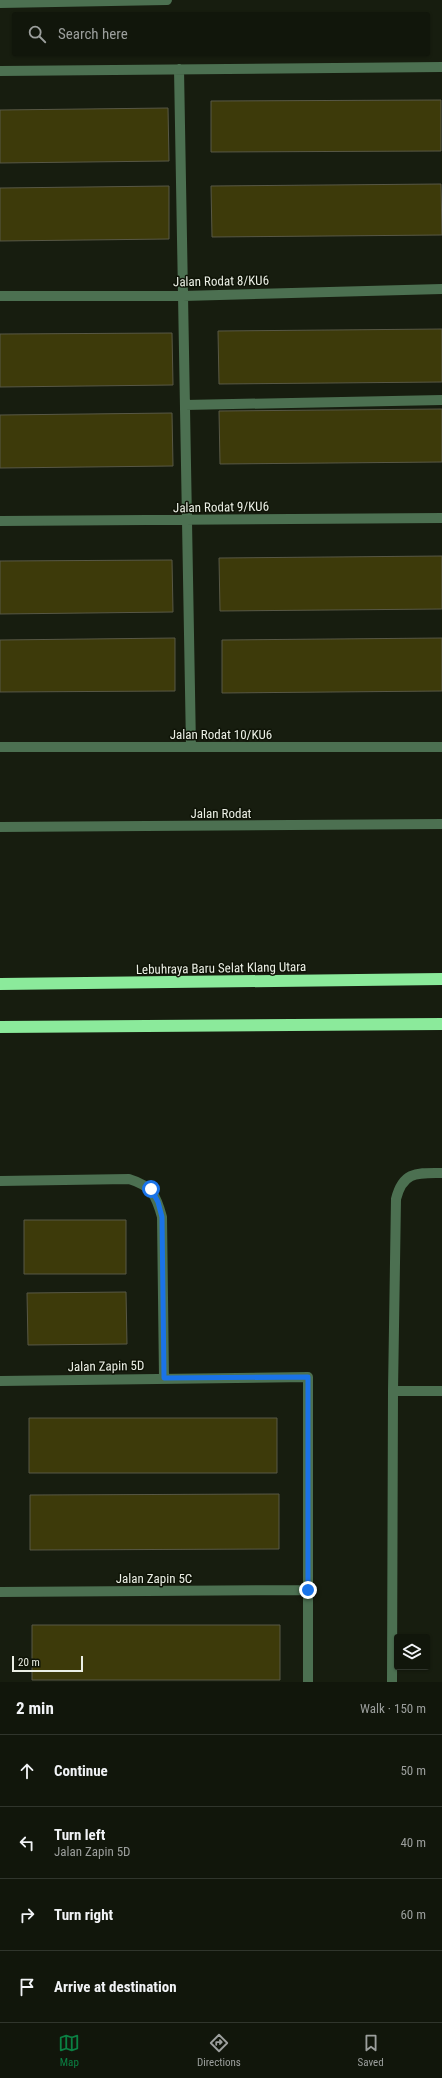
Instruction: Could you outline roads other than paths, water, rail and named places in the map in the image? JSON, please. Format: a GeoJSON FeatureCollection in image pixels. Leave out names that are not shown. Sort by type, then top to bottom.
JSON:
{"type":"FeatureCollection","features":[{"type":"Feature","properties":{"kind":"highway","name":"Lebuhraya Baru Selat Klang Utara"},"geometry":{"type":"LineString","coordinates":[[0,984],[442,979]]}},
{"type":"Feature","properties":{"kind":"highway"},"geometry":{"type":"LineString","coordinates":[[0,1026],[442,1024]]}},
{"type":"Feature","properties":{"kind":"street"},"geometry":{"type":"LineString","coordinates":[[0,3],[167,0]]}},
{"type":"Feature","properties":{"kind":"street"},"geometry":{"type":"LineString","coordinates":[[0,71],[442,67]]}},
{"type":"Feature","properties":{"kind":"street"},"geometry":{"type":"LineString","coordinates":[[179,69],[191,747]]}},
{"type":"Feature","properties":{"kind":"street","name":"Jalan Rodat 8/KU6"},"geometry":{"type":"LineString","coordinates":[[0,296],[183,296],[442,289]]}},
{"type":"Feature","properties":{"kind":"street"},"geometry":{"type":"LineString","coordinates":[[185,406],[442,400]]}},
{"type":"Feature","properties":{"kind":"street","name":"Jalan Rodat 9/KU6"},"geometry":{"type":"LineString","coordinates":[[0,521],[442,518]]}},
{"type":"Feature","properties":{"kind":"street","name":"Jalan Rodat 10/KU6"},"geometry":{"type":"LineString","coordinates":[[0,747],[442,747]]}},
{"type":"Feature","properties":{"kind":"street","name":"Jalan Rodat"},"geometry":{"type":"LineString","coordinates":[[0,827],[442,824]]}},
{"type":"Feature","properties":{"kind":"street"},"geometry":{"type":"LineString","coordinates":[[392,1682],[393,1391],[396,1199],[399,1187],[406,1178],[417,1174],[442,1173]]}},
{"type":"Feature","properties":{"kind":"street"},"geometry":{"type":"LineString","coordinates":[[0,1180],[129,1179],[140,1182],[151,1189],[158,1202],[162,1217],[164,1378]]}},
{"type":"Feature","properties":{"kind":"street","name":"Jalan Zapin 5D"},"geometry":{"type":"LineString","coordinates":[[0,1381],[308,1377],[308,1590]]}},
{"type":"Feature","properties":{"kind":"street"},"geometry":{"type":"LineString","coordinates":[[393,1391],[442,1391]]}},
{"type":"Feature","properties":{"kind":"street"},"geometry":{"type":"LineString","coordinates":[[308,1590],[308,1682]]}},
{"type":"Feature","properties":{"kind":"street","name":"Jalan Zapin 5C"},"geometry":{"type":"LineString","coordinates":[[0,1592],[308,1590]]}}]}
